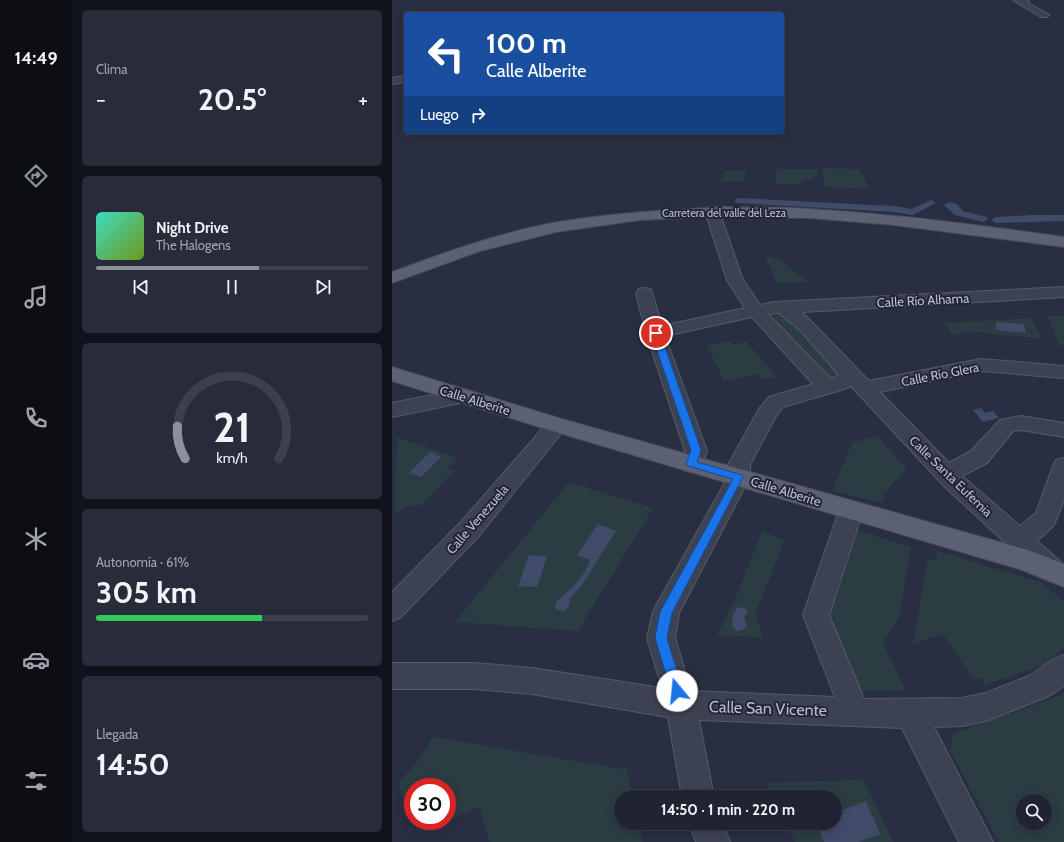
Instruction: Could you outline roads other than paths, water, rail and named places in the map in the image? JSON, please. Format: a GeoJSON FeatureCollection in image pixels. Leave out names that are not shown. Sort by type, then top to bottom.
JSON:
{"type":"FeatureCollection","features":[{"type":"Feature","properties":{"kind":"main road","name":"Carretera del valle del Leza"},"geometry":{"type":"LineString","coordinates":[[392,278],[459,252],[553,227],[653,213],[712,211],[788,212],[854,216],[900,220],[1064,242]]}},
{"type":"Feature","properties":{"kind":"main road","name":"Calle Alberite"},"geometry":{"type":"LineString","coordinates":[[392,374],[557,425],[1028,562],[1060,575]]}},
{"type":"Feature","properties":{"kind":"street"},"geometry":{"type":"LineString","coordinates":[[1025,0],[1017,0],[1044,15]]}},
{"type":"Feature","properties":{"kind":"street"},"geometry":{"type":"LineString","coordinates":[[392,81],[404,79]]}},
{"type":"Feature","properties":{"kind":"street","name":"Calle Santa Eufemia"},"geometry":{"type":"LineString","coordinates":[[712,211],[735,280],[946,474],[1060,575]]}},
{"type":"Feature","properties":{"kind":"street","name":"Calle Río Alhama"},"geometry":{"type":"LineString","coordinates":[[656,333],[770,312],[1064,292]]}},
{"type":"Feature","properties":{"kind":"street"},"geometry":{"type":"LineString","coordinates":[[645,293],[656,333],[696,450],[691,464]]}},
{"type":"Feature","properties":{"kind":"street","name":"Calle Santa Eufemia"},"geometry":{"type":"LineString","coordinates":[[770,312],[791,312],[848,384]]}},
{"type":"Feature","properties":{"kind":"street","name":"Calle Río Glera"},"geometry":{"type":"LineString","coordinates":[[697,790],[681,705],[661,638],[666,612],[738,477],[739,465],[766,414],[776,402],[848,384],[981,365],[1064,372]]}},
{"type":"Feature","properties":{"kind":"street"},"geometry":{"type":"LineString","coordinates":[[392,410],[463,396]]}},
{"type":"Feature","properties":{"kind":"street"},"geometry":{"type":"LineString","coordinates":[[946,474],[979,457],[1007,425],[1021,423],[1064,430]]}},
{"type":"Feature","properties":{"kind":"street","name":"Calle Venezuela"},"geometry":{"type":"LineString","coordinates":[[392,609],[469,530],[557,425]]}},
{"type":"Feature","properties":{"kind":"street"},"geometry":{"type":"LineString","coordinates":[[1020,541],[1046,518],[1064,466]]}},
{"type":"Feature","properties":{"kind":"street"},"geometry":{"type":"LineString","coordinates":[[851,511],[816,615],[855,712]]}},
{"type":"Feature","properties":{"kind":"street","name":"Calle San Vicente"},"geometry":{"type":"LineString","coordinates":[[392,676],[474,676],[532,681],[681,705],[888,714],[910,712],[962,712],[986,707],[1039,686],[1052,679],[1064,668]]}},
{"type":"Feature","properties":{"kind":"street"},"geometry":{"type":"LineString","coordinates":[[910,712],[976,842]]}},
{"type":"Feature","properties":{"kind":"street"},"geometry":{"type":"LineString","coordinates":[[708,830],[713,842]]}},
{"type":"Feature","properties":{"kind":"water"},"geometry":{"type":"Polygon","coordinates":[[[996,322],[1024,324],[1026,333],[997,330],[996,322]]]}},
{"type":"Feature","properties":{"kind":"water"},"geometry":{"type":"Polygon","coordinates":[[[981,408],[985,413],[993,411],[999,418],[983,422],[973,410],[981,408]]]}},
{"type":"Feature","properties":{"kind":"water"},"geometry":{"type":"Polygon","coordinates":[[[430,452],[441,457],[421,477],[409,473],[430,452]]]}},
{"type":"Feature","properties":{"kind":"water"},"geometry":{"type":"Polygon","coordinates":[[[598,524],[616,531],[584,582],[570,599],[569,606],[564,611],[557,610],[555,606],[556,602],[576,583],[587,567],[590,560],[577,555],[598,524]]]}},
{"type":"Feature","properties":{"kind":"water"},"geometry":{"type":"Polygon","coordinates":[[[529,555],[547,556],[537,587],[518,586],[529,555]]]}},
{"type":"Feature","properties":{"kind":"water"},"geometry":{"type":"Polygon","coordinates":[[[741,607],[747,610],[747,614],[744,618],[747,626],[742,630],[737,631],[732,626],[733,614],[737,608],[741,607]]]}},
{"type":"Feature","properties":{"kind":"water"},"geometry":{"type":"Polygon","coordinates":[[[866,801],[880,834],[859,842],[824,842],[820,830],[842,830],[842,810],[866,801]]]}},
{"type":"Feature","properties":{"kind":"waterway"},"geometry":{"type":"LineString","coordinates":[[740,201],[893,209],[913,212],[931,203]]}},
{"type":"Feature","properties":{"kind":"waterway"},"geometry":{"type":"LineString","coordinates":[[949,205],[953,206],[959,213],[983,219]]}},
{"type":"Feature","properties":{"kind":"waterway"},"geometry":{"type":"LineString","coordinates":[[996,220],[1064,218]]}}]}
